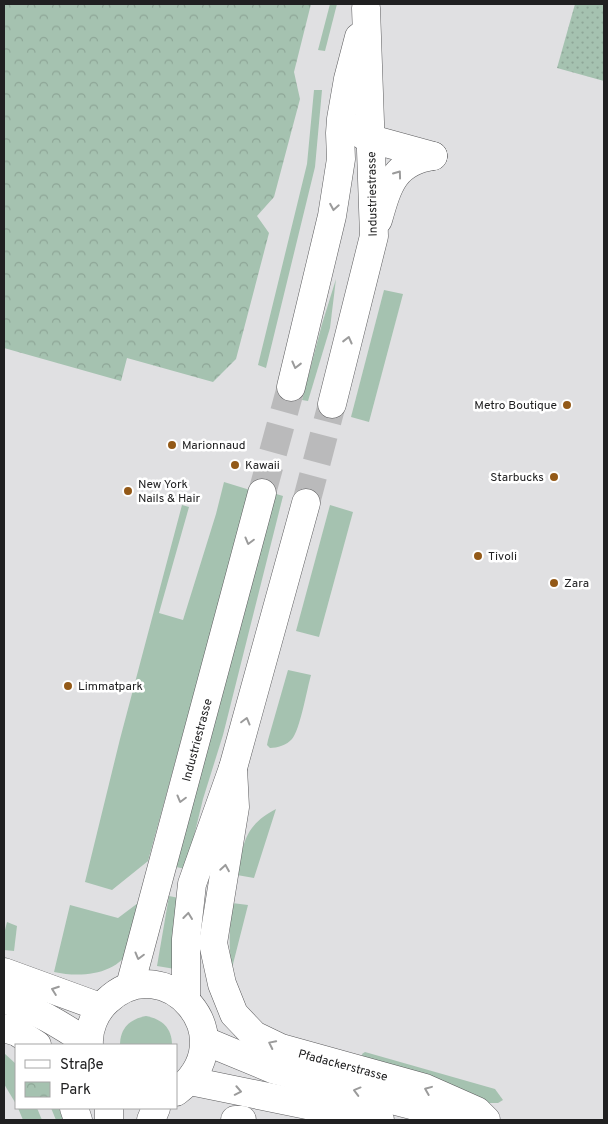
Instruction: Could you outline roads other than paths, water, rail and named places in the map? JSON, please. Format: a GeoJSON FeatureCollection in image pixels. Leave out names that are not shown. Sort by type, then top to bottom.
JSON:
{"type":"FeatureCollection","features":[{"type":"Feature","properties":{"kind":"street"},"geometry":{"type":"LineString","coordinates":[[367,6],[350,118],[352,124],[359,132],[371,139],[433,156]]}},
{"type":"Feature","properties":{"kind":"street"},"geometry":{"type":"LineString","coordinates":[[358,73],[390,124],[404,137],[433,156]]}},
{"type":"Feature","properties":{"kind":"street"},"geometry":{"type":"LineString","coordinates":[[291,387],[332,216],[341,159],[340,133],[358,73]]}},
{"type":"Feature","properties":{"kind":"street"},"geometry":{"type":"LineString","coordinates":[[341,159],[345,152],[356,143],[371,139]]}},
{"type":"Feature","properties":{"kind":"street","name":"Industriestrasse"},"geometry":{"type":"LineString","coordinates":[[332,404],[374,236],[371,139]]}},
{"type":"Feature","properties":{"kind":"street"},"geometry":{"type":"LineString","coordinates":[[374,236],[386,194],[398,173],[418,158],[433,156]]}},
{"type":"Feature","properties":{"kind":"street","name":"Industriestrasse"},"geometry":{"type":"LineString","coordinates":[[130,986],[262,493]]}},
{"type":"Feature","properties":{"kind":"street"},"geometry":{"type":"LineString","coordinates":[[186,1000],[186,939],[192,884],[233,768],[306,503]]}},
{"type":"Feature","properties":{"kind":"street","name":"Pfadackerstrasse"},"geometry":{"type":"LineString","coordinates":[[233,768],[235,807],[213,943],[222,984],[234,1014],[254,1035],[281,1048],[425,1088],[477,1112],[486,1120]]}},
{"type":"Feature","properties":{"kind":"street"},"geometry":{"type":"LineString","coordinates":[[4,972],[100,1006]]}},
{"type":"Feature","properties":{"kind":"street"},"geometry":{"type":"LineString","coordinates":[[4,998],[51,1019],[88,1044],[91,1024],[100,1006],[114,994],[130,986],[150,984],[169,989],[186,1000],[196,1012],[202,1026],[205,1041],[201,1063],[183,1087],[380,1120]]}},
{"type":"Feature","properties":{"kind":"street"},"geometry":{"type":"LineString","coordinates":[[4,1028],[17,1032],[35,1044]]}},
{"type":"Feature","properties":{"kind":"street","name":"Pfadackerstrasse"},"geometry":{"type":"LineString","coordinates":[[205,1041],[275,1070],[472,1120]]}},
{"type":"Feature","properties":{"kind":"street"},"geometry":{"type":"LineString","coordinates":[[235,1120],[242,1120]]}},
{"type":"Feature","properties":{"kind":"tunnel"},"geometry":{"type":"LineString","coordinates":[[262,493],[291,387]]}},
{"type":"Feature","properties":{"kind":"tunnel"},"geometry":{"type":"LineString","coordinates":[[306,503],[332,404]]}},
{"type":"Feature","properties":{"kind":"place","name":"Metro Boutique"},"geometry":{"type":"Point","coordinates":[567,405]}},
{"type":"Feature","properties":{"kind":"place","name":"Marionnaud"},"geometry":{"type":"Point","coordinates":[172,445]}},
{"type":"Feature","properties":{"kind":"place","name":"Kawaii"},"geometry":{"type":"Point","coordinates":[235,465]}},
{"type":"Feature","properties":{"kind":"place","name":"Starbucks"},"geometry":{"type":"Point","coordinates":[554,477]}},
{"type":"Feature","properties":{"kind":"place","name":"New York Nails & Hair"},"geometry":{"type":"Point","coordinates":[128,491]}},
{"type":"Feature","properties":{"kind":"place","name":"Tivoli"},"geometry":{"type":"Point","coordinates":[478,556]}},
{"type":"Feature","properties":{"kind":"place","name":"Zara"},"geometry":{"type":"Point","coordinates":[554,583]}},
{"type":"Feature","properties":{"kind":"place","name":"Limmatpark"},"geometry":{"type":"Point","coordinates":[68,686]}}]}
